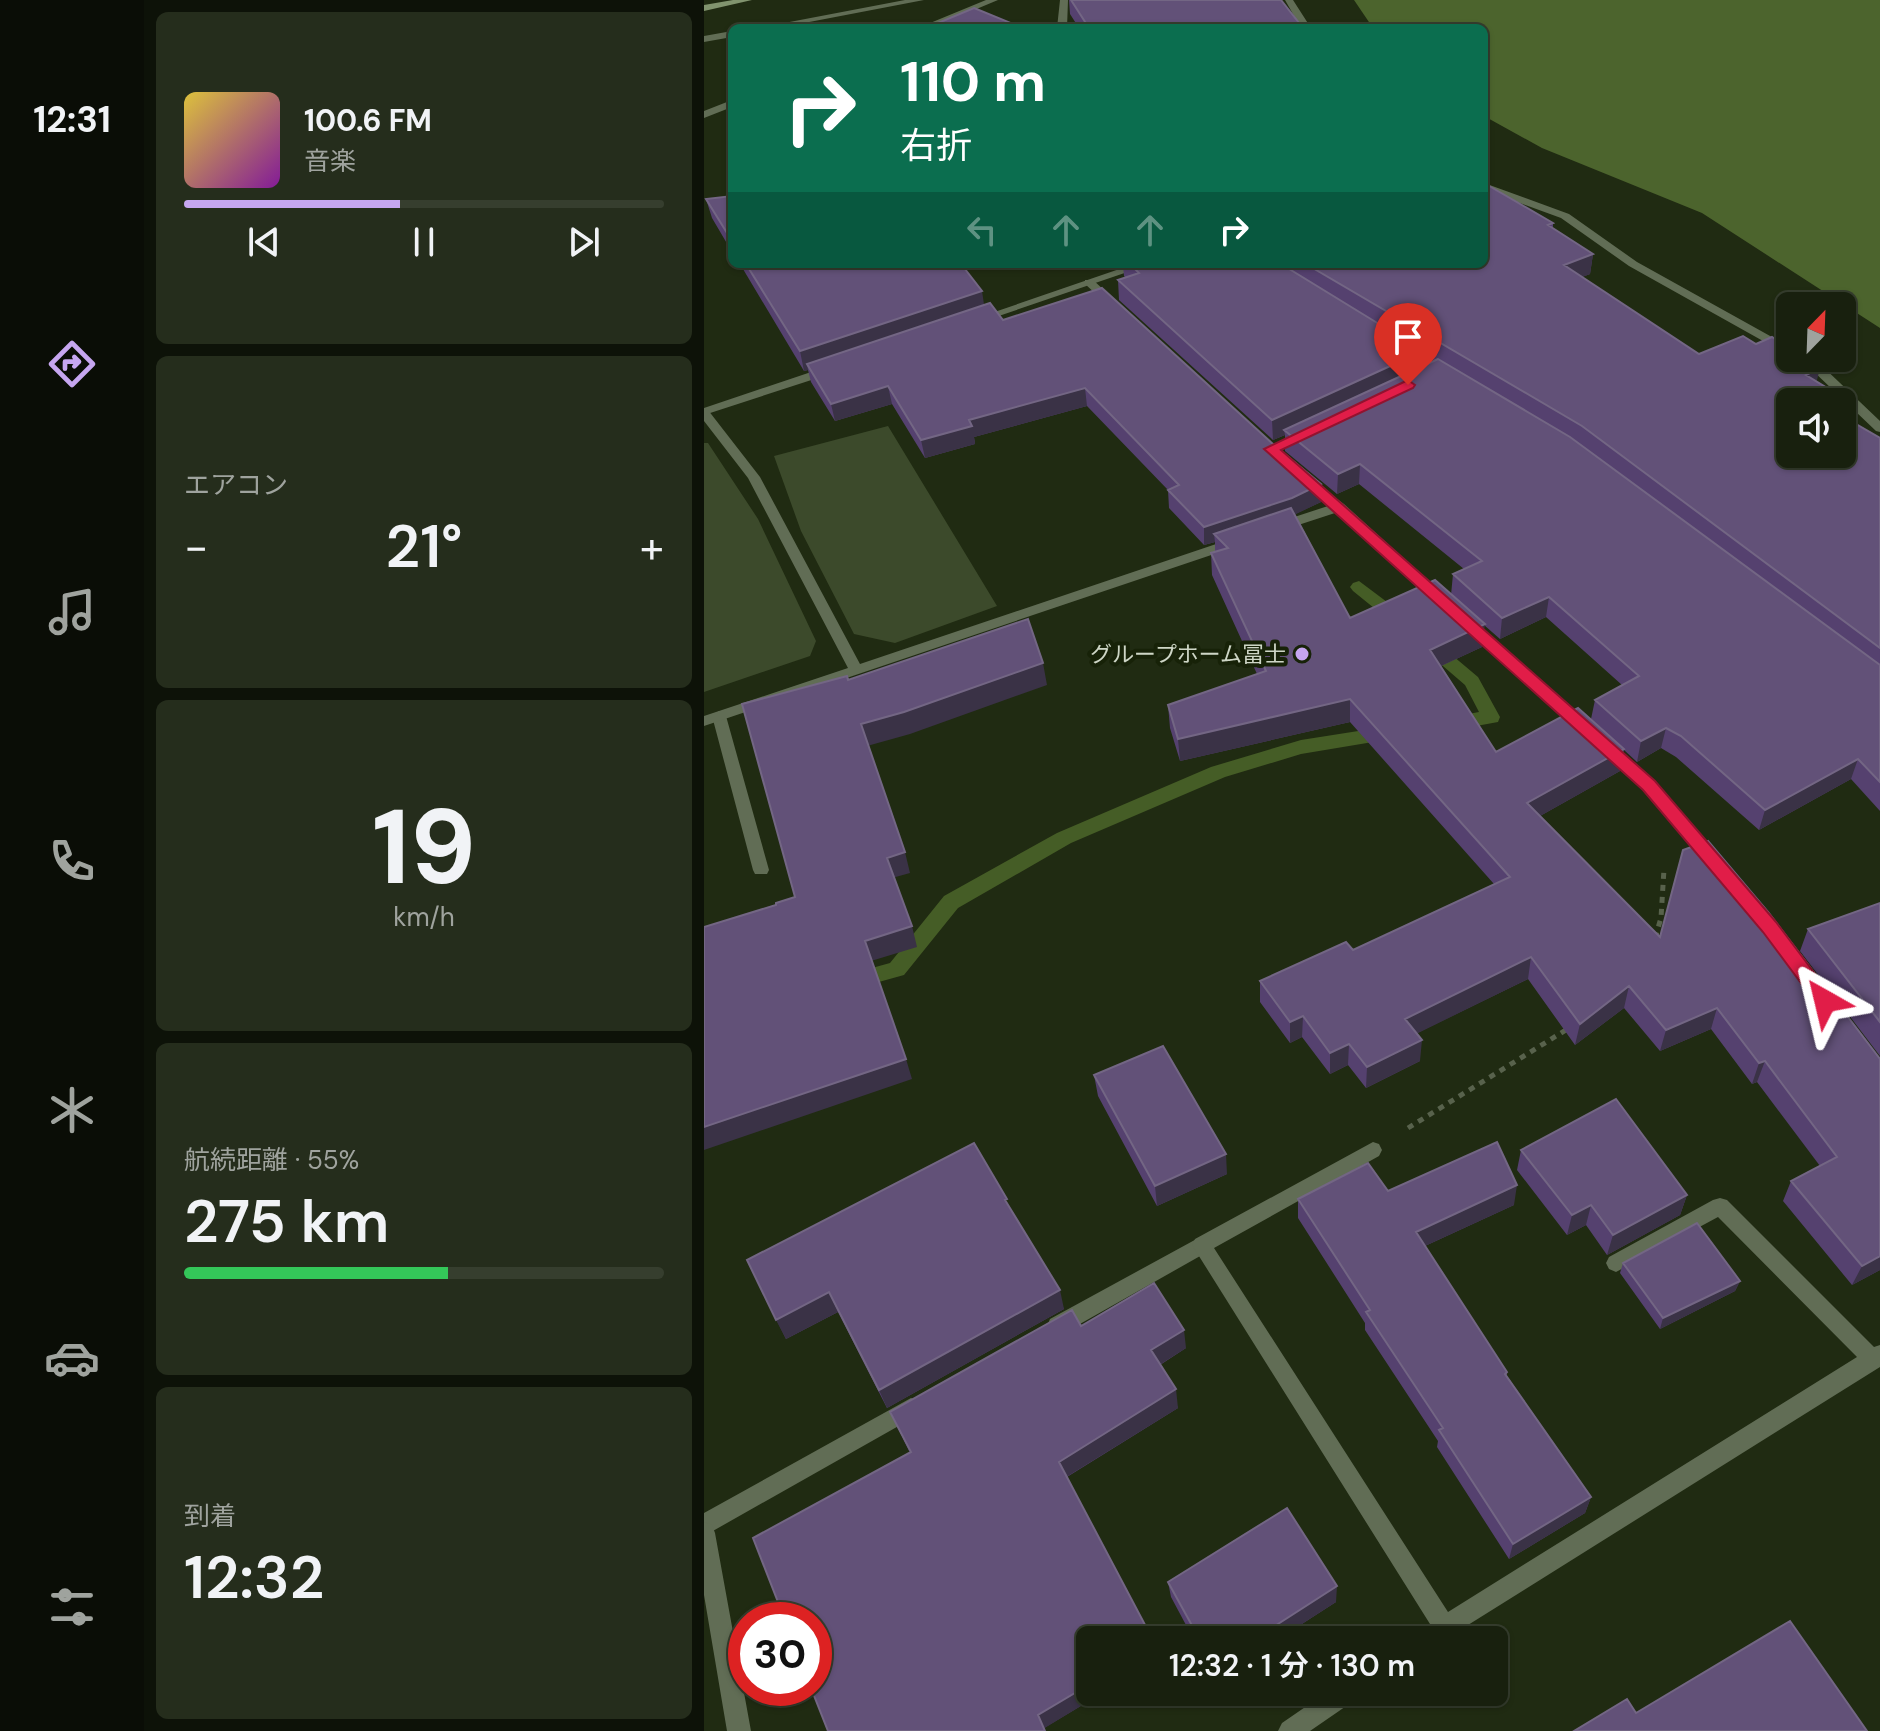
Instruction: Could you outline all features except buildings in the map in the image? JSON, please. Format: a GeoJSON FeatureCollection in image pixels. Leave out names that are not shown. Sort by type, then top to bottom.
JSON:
{"type":"FeatureCollection","features":[{"type":"Feature","properties":{"kind":"main road"},"geometry":{"type":"LineString","coordinates":[[704,8],[748,0]]}},
{"type":"Feature","properties":{"kind":"street"},"geometry":{"type":"LineString","coordinates":[[785,24],[920,0]]}},
{"type":"Feature","properties":{"kind":"street"},"geometry":{"type":"LineString","coordinates":[[933,24],[994,0]]}},
{"type":"Feature","properties":{"kind":"street"},"geometry":{"type":"LineString","coordinates":[[1062,24],[1064,0]]}},
{"type":"Feature","properties":{"kind":"street"},"geometry":{"type":"LineString","coordinates":[[1289,0],[1304,24]]}},
{"type":"Feature","properties":{"kind":"street"},"geometry":{"type":"LineString","coordinates":[[704,39],[728,35]]}},
{"type":"Feature","properties":{"kind":"street"},"geometry":{"type":"LineString","coordinates":[[704,115],[728,105]]}},
{"type":"Feature","properties":{"kind":"street"},"geometry":{"type":"LineString","coordinates":[[1488,187],[1565,216],[1633,264],[1776,344]]}},
{"type":"Feature","properties":{"kind":"street"},"geometry":{"type":"LineString","coordinates":[[971,322],[1133,268]]}},
{"type":"Feature","properties":{"kind":"street"},"geometry":{"type":"LineString","coordinates":[[1089,282],[1123,313]]}},
{"type":"Feature","properties":{"kind":"street"},"geometry":{"type":"LineString","coordinates":[[838,367],[704,412],[754,477],[856,670]]}},
{"type":"Feature","properties":{"kind":"street"},"geometry":{"type":"LineString","coordinates":[[1821,372],[1880,428]]}},
{"type":"Feature","properties":{"kind":"street"},"geometry":{"type":"LineString","coordinates":[[1312,430],[1276,453],[1649,785],[1720,869]]}},
{"type":"Feature","properties":{"kind":"street"},"geometry":{"type":"LineString","coordinates":[[1263,532],[1339,507]]}},
{"type":"Feature","properties":{"kind":"street"},"geometry":{"type":"LineString","coordinates":[[761,870],[712,718],[1248,537]]}},
{"type":"Feature","properties":{"kind":"street"},"geometry":{"type":"LineString","coordinates":[[1036,1338],[1373,1150]]}},
{"type":"Feature","properties":{"kind":"street"},"geometry":{"type":"LineString","coordinates":[[1202,1245],[1444,1626],[1877,1357],[1720,1206],[1616,1263]]}},
{"type":"Feature","properties":{"kind":"street"},"geometry":{"type":"LineString","coordinates":[[704,1525],[925,1400]]}},
{"type":"Feature","properties":{"kind":"street"},"geometry":{"type":"LineString","coordinates":[[704,1533],[739,1731]]}},
{"type":"Feature","properties":{"kind":"street"},"geometry":{"type":"LineString","coordinates":[[1290,1731],[1327,1706]]}},
{"type":"Feature","properties":{"kind":"path"},"geometry":{"type":"LineString","coordinates":[[1652,946],[1661,918],[1663,874],[1681,823]]}},
{"type":"Feature","properties":{"kind":"path"},"geometry":{"type":"LineString","coordinates":[[1373,1150],[1573,1025]]}},
{"type":"Feature","properties":{"kind":"green space"},"geometry":{"type":"Polygon","coordinates":[[[1354,0],[1880,0],[1880,328],[1856,312],[1856,292],[1824,292],[1702,213],[1542,148],[1488,118],[1488,24],[1370,24],[1354,0]]]}},
{"type":"Feature","properties":{"kind":"green space"},"geometry":{"type":"Polygon","coordinates":[[[888,426],[997,606],[895,643],[854,634],[801,531],[774,456],[888,426]]]}},
{"type":"Feature","properties":{"kind":"green space"},"geometry":{"type":"Polygon","coordinates":[[[704,443],[708,443],[758,519],[816,641],[810,656],[704,692],[704,443]]]}},
{"type":"Feature","properties":{"kind":"waterway"},"geometry":{"type":"LineString","coordinates":[[1359,587],[1401,621]]}},
{"type":"Feature","properties":{"kind":"waterway"},"geometry":{"type":"LineString","coordinates":[[1428,644],[1472,681],[1491,717],[1449,724]]}},
{"type":"Feature","properties":{"kind":"waterway"},"geometry":{"type":"LineString","coordinates":[[850,982],[897,969],[951,902],[1064,838],[1218,772],[1301,747],[1390,733]]}},
{"type":"Feature","properties":{"kind":"place","name":"グループホーム冨士"},"geometry":{"type":"Point","coordinates":[1302,654]}},
{"type":"Feature","properties":{"kind":"route"},"geometry":{"type":"LineString","coordinates":[[1408,385],[1271,449],[1348,514],[1649,785],[1769,927],[1825,1001]]}}]}
